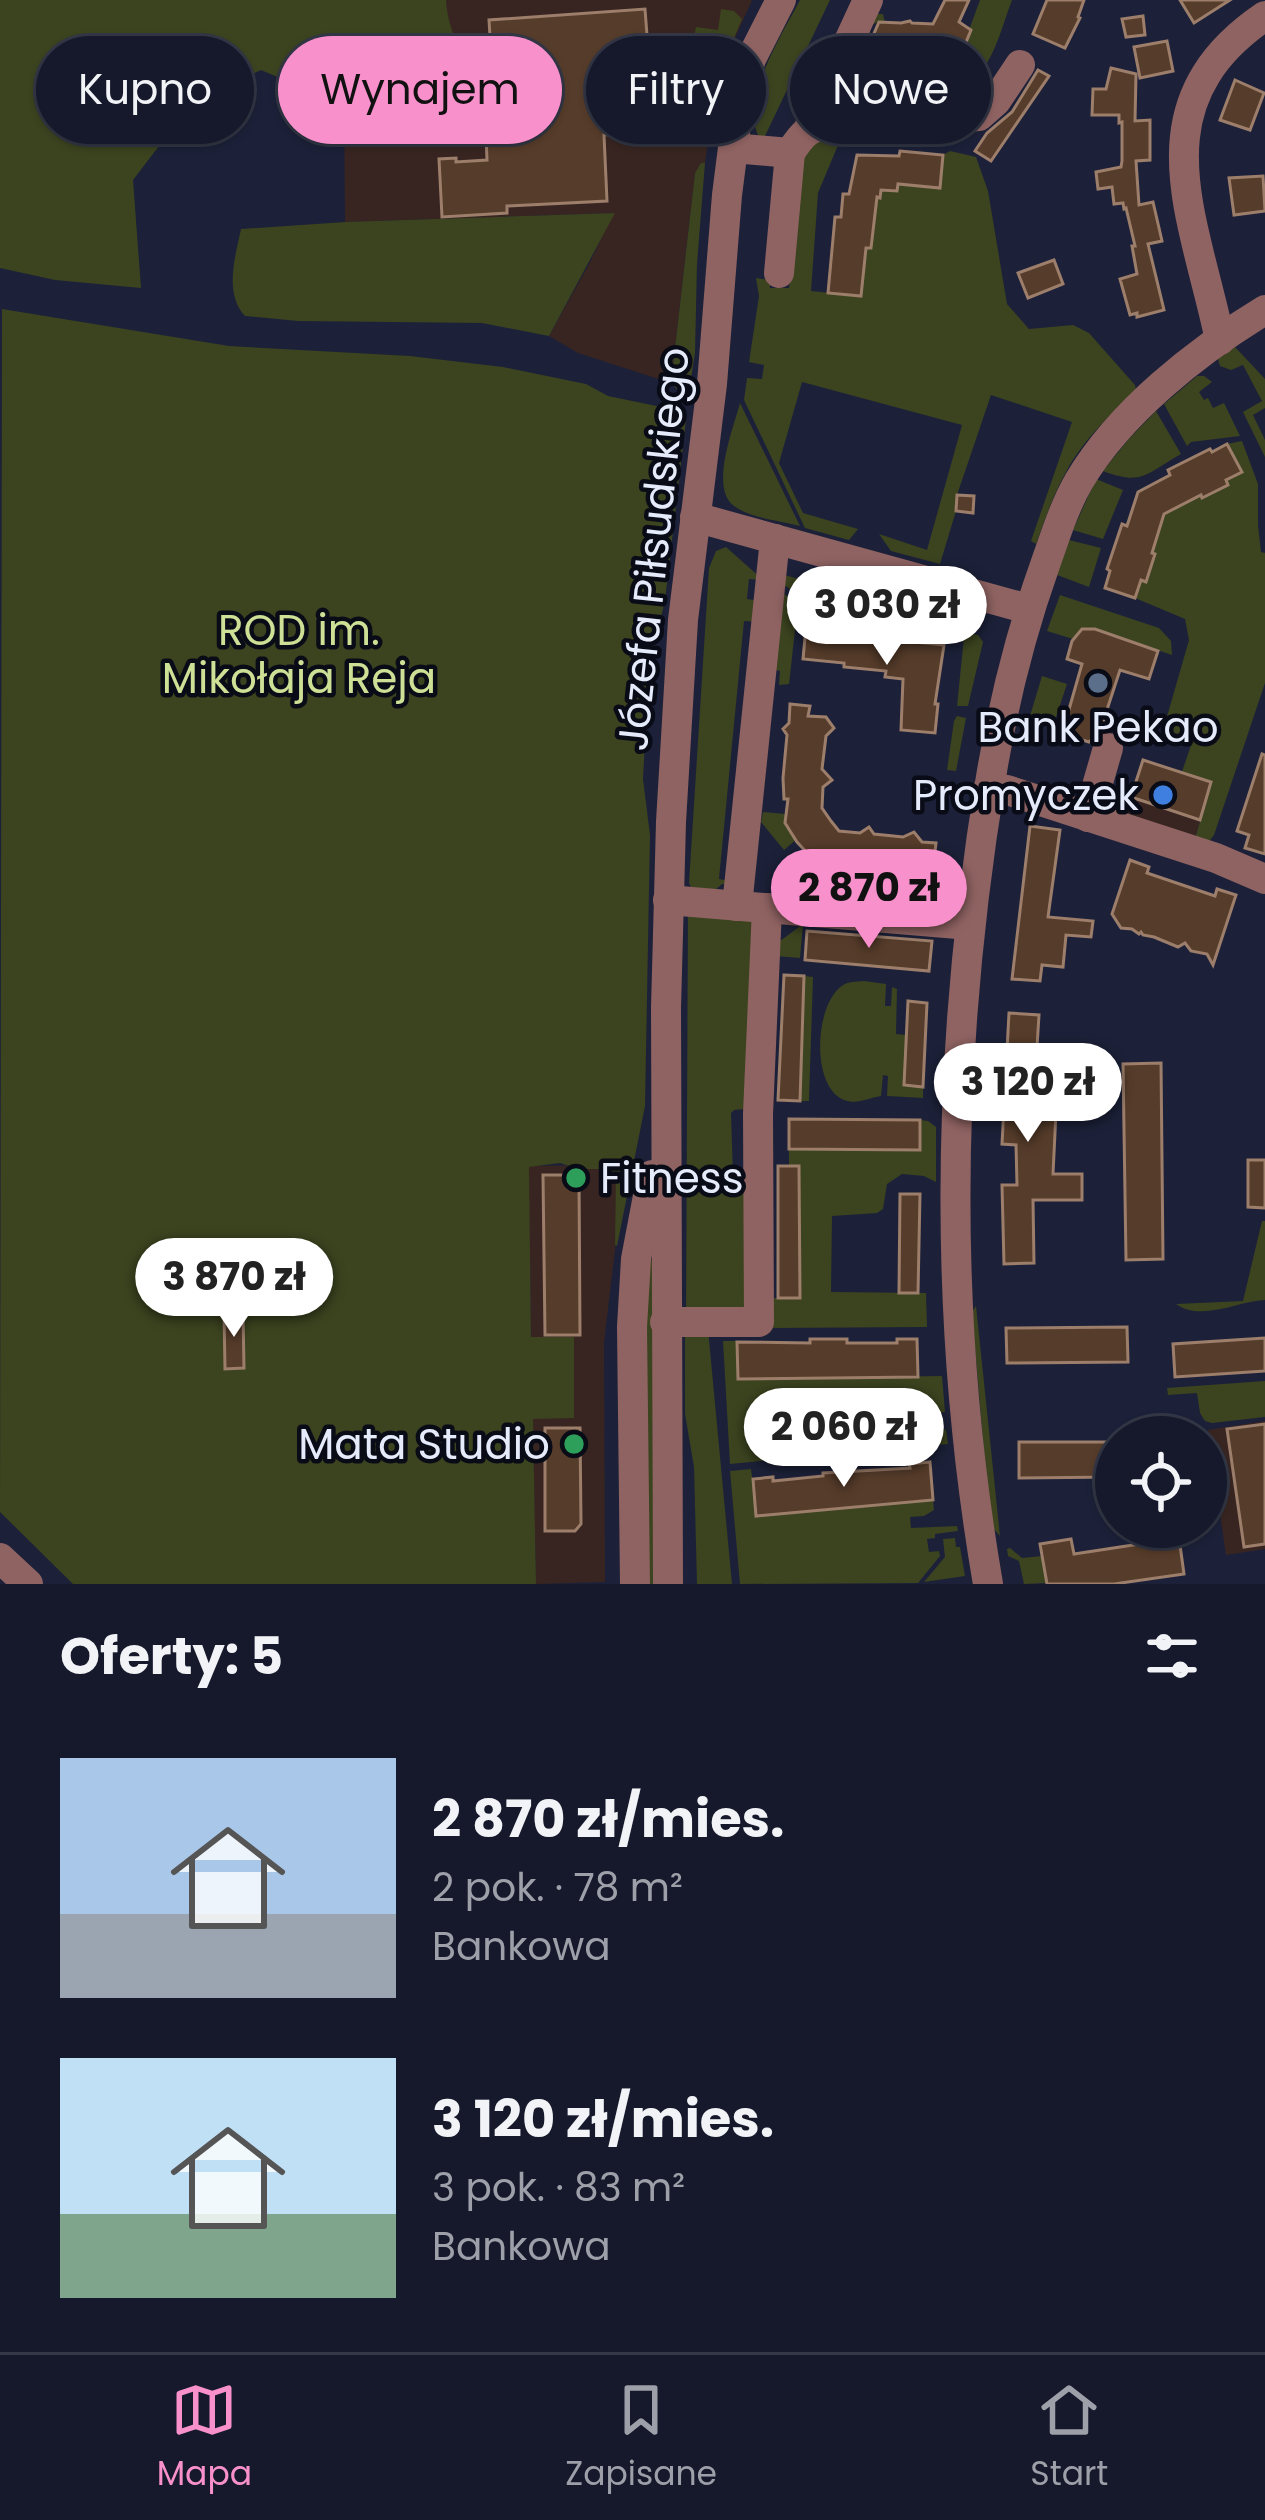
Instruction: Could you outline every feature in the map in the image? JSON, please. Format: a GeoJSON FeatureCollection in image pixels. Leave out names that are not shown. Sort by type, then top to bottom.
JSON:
{"type":"FeatureCollection","features":[{"type":"Feature","properties":{"kind":"street","name":"Józefa Piłsudskiego"},"geometry":{"type":"LineString","coordinates":[[668,1584],[668,900],[683,620],[714,368],[733,148],[747,69],[781,0]]}},
{"type":"Feature","properties":{"kind":"street"},"geometry":{"type":"LineString","coordinates":[[851,36],[868,0]]}},
{"type":"Feature","properties":{"kind":"street"},"geometry":{"type":"LineString","coordinates":[[1220,340],[1188,201],[1185,122],[1207,73],[1235,40],[1265,16]]}},
{"type":"Feature","properties":{"kind":"street"},"geometry":{"type":"LineString","coordinates":[[991,105],[1020,65]]}},
{"type":"Feature","properties":{"kind":"street"},"geometry":{"type":"LineString","coordinates":[[733,148],[790,143]]}},
{"type":"Feature","properties":{"kind":"street"},"geometry":{"type":"LineString","coordinates":[[779,273],[799,144]]}},
{"type":"Feature","properties":{"kind":"street"},"geometry":{"type":"LineString","coordinates":[[988,1584],[965,1413],[955,1213],[957,924],[1005,698],[1063,515],[1096,453],[1125,420],[1220,340],[1265,310]]}},
{"type":"Feature","properties":{"kind":"street"},"geometry":{"type":"LineString","coordinates":[[695,517],[1034,595]]}},
{"type":"Feature","properties":{"kind":"street"},"geometry":{"type":"LineString","coordinates":[[665,1322],[759,1322],[752,907],[775,539]]}},
{"type":"Feature","properties":{"kind":"street"},"geometry":{"type":"LineString","coordinates":[[1088,817],[1108,748]]}},
{"type":"Feature","properties":{"kind":"street"},"geometry":{"type":"LineString","coordinates":[[989,787],[1216,858],[1265,879]]}},
{"type":"Feature","properties":{"kind":"street"},"geometry":{"type":"LineString","coordinates":[[830,897],[935,907],[957,924]]}},
{"type":"Feature","properties":{"kind":"street"},"geometry":{"type":"LineString","coordinates":[[668,900],[957,924]]}},
{"type":"Feature","properties":{"kind":"street","name":"Józefa Piłsudskiego"},"geometry":{"type":"LineString","coordinates":[[635,1584],[633,1294],[665,1116]]}},
{"type":"Feature","properties":{"kind":"street"},"geometry":{"type":"LineString","coordinates":[[0,1558],[28,1584]]}},
{"type":"Feature","properties":{"kind":"shaded area"},"geometry":{"type":"Polygon","coordinates":[[[446,0],[752,0],[736,36],[586,36],[586,144],[708,144],[705,163],[695,173],[671,383],[578,353],[549,336],[614,213],[345,222],[344,144],[562,144],[562,36],[452,36],[446,0]]]}},
{"type":"Feature","properties":{"kind":"shaded area"},"geometry":{"type":"Polygon","coordinates":[[[1143,760],[1211,782],[1194,842],[1123,821],[1143,760]]]}},
{"type":"Feature","properties":{"kind":"shaded area"},"geometry":{"type":"Polygon","coordinates":[[[617,1165],[616,1242],[604,1342],[605,1582],[536,1584],[528,1166],[617,1165]]]}},
{"type":"Feature","properties":{"kind":"shaded area"},"geometry":{"type":"Polygon","coordinates":[[[1265,1421],[1265,1549],[1226,1555],[1225,1548],[1227,1427],[1265,1421]]]}},
{"type":"Feature","properties":{"kind":"green space"},"geometry":{"type":"Polygon","coordinates":[[[0,0],[446,0],[454,36],[278,36],[278,77],[261,70],[254,73],[254,36],[36,36],[36,144],[161,144],[133,180],[141,288],[55,280],[0,268],[0,0]]]}},
{"type":"Feature","properties":{"kind":"green space"},"geometry":{"type":"Polygon","coordinates":[[[800,0],[830,0],[813,36],[790,36],[790,84],[766,134],[766,69],[800,0]]]}},
{"type":"Feature","properties":{"kind":"green space"},"geometry":{"type":"Polygon","coordinates":[[[980,0],[1012,0],[991,54],[991,36],[967,36],[980,0]]]}},
{"type":"Feature","properties":{"kind":"green space"},"geometry":{"type":"Polygon","coordinates":[[[721,9],[734,11],[742,19],[735,36],[694,36],[696,27],[718,30],[721,9]]]}},
{"type":"Feature","properties":{"kind":"green space"},"geometry":{"type":"Polygon","coordinates":[[[872,14],[883,14],[885,23],[871,25],[870,36],[864,36],[872,14]]]}},
{"type":"Feature","properties":{"kind":"green space"},"geometry":{"type":"Polygon","coordinates":[[[811,144],[838,144],[818,193],[811,291],[861,296],[866,248],[871,247],[881,190],[897,191],[898,184],[939,188],[943,155],[950,151],[976,157],[988,191],[1007,304],[1029,329],[1073,325],[1089,333],[1135,385],[1136,390],[1073,460],[1036,544],[1031,541],[1072,422],[991,395],[957,495],[940,564],[891,551],[879,534],[927,550],[962,425],[802,382],[779,463],[803,513],[858,529],[849,540],[805,528],[744,400],[747,378],[762,379],[764,365],[749,362],[759,296],[756,278],[770,280],[770,288],[789,288],[803,154],[811,144]]]}},
{"type":"Feature","properties":{"kind":"green space"},"geometry":{"type":"Polygon","coordinates":[[[705,163],[695,353],[690,385],[677,389],[671,383],[695,173],[705,163]]]}},
{"type":"Feature","properties":{"kind":"green space"},"geometry":{"type":"Polygon","coordinates":[[[615,213],[549,336],[482,323],[245,316],[235,297],[233,275],[241,229],[615,213]]]}},
{"type":"Feature","properties":{"kind":"green space","name":"ROD im. Mikołaja Reja"},"geometry":{"type":"Polygon","coordinates":[[[2,309],[229,346],[410,356],[503,367],[586,384],[608,396],[671,409],[686,420],[665,600],[649,669],[643,779],[650,835],[645,1106],[617,1246],[616,1174],[560,1163],[529,1167],[531,1337],[574,1337],[574,1418],[533,1419],[536,1584],[73,1584],[0,1512],[2,309]]]}},
{"type":"Feature","properties":{"kind":"green space"},"geometry":{"type":"Polygon","coordinates":[[[1235,347],[1265,379],[1265,408],[1253,415],[1265,440],[1265,457],[1243,412],[1262,401],[1243,365],[1231,370],[1220,366],[1218,359],[1235,347]]]}},
{"type":"Feature","properties":{"kind":"green space"},"geometry":{"type":"Polygon","coordinates":[[[1197,376],[1212,382],[1199,392],[1213,408],[1224,403],[1240,436],[1187,446],[1164,404],[1197,376]]]}},
{"type":"Feature","properties":{"kind":"green space"},"geometry":{"type":"Polygon","coordinates":[[[740,403],[800,526],[748,513],[727,497],[725,457],[740,403]]]}},
{"type":"Feature","properties":{"kind":"green space"},"geometry":{"type":"Polygon","coordinates":[[[1156,411],[1181,454],[1136,477],[1103,471],[1128,440],[1156,411]]]}},
{"type":"Feature","properties":{"kind":"green space"},"geometry":{"type":"Polygon","coordinates":[[[1242,441],[1258,484],[1258,525],[1261,552],[1265,553],[1265,683],[1207,844],[1194,842],[1211,783],[1182,772],[1193,739],[1169,731],[1166,720],[1189,640],[1185,619],[1135,598],[1155,555],[1163,519],[1159,517],[1228,486],[1226,480],[1242,472],[1227,444],[1242,441]]]}},
{"type":"Feature","properties":{"kind":"green space"},"geometry":{"type":"Polygon","coordinates":[[[1096,479],[1123,490],[1103,539],[1073,530],[1096,479]]]}},
{"type":"Feature","properties":{"kind":"green space"},"geometry":{"type":"Polygon","coordinates":[[[1069,540],[1101,548],[1089,587],[1057,575],[1069,540]]]}},
{"type":"Feature","properties":{"kind":"green space"},"geometry":{"type":"Polygon","coordinates":[[[726,547],[763,580],[749,579],[747,599],[762,601],[760,622],[744,621],[719,879],[734,882],[715,890],[689,883],[709,568],[716,551],[726,547]]]}},
{"type":"Feature","properties":{"kind":"green space"},"geometry":{"type":"Polygon","coordinates":[[[780,574],[822,585],[825,600],[808,602],[780,582],[780,574]]]}},
{"type":"Feature","properties":{"kind":"green space"},"geometry":{"type":"Polygon","coordinates":[[[779,590],[796,603],[797,612],[789,684],[779,685],[780,671],[771,669],[779,590]]]}},
{"type":"Feature","properties":{"kind":"green space"},"geometry":{"type":"Polygon","coordinates":[[[1060,595],[1159,628],[1171,641],[1172,655],[1101,631],[1082,629],[1076,640],[1047,631],[1060,595]]]}},
{"type":"Feature","properties":{"kind":"green space"},"geometry":{"type":"Polygon","coordinates":[[[968,633],[983,642],[968,706],[957,706],[964,637],[968,633]]]}},
{"type":"Feature","properties":{"kind":"green space"},"geometry":{"type":"Polygon","coordinates":[[[1042,676],[1067,684],[1054,723],[1030,716],[1042,676]]]}},
{"type":"Feature","properties":{"kind":"green space"},"geometry":{"type":"Polygon","coordinates":[[[957,716],[966,718],[956,771],[947,770],[957,716]]]}},
{"type":"Feature","properties":{"kind":"green space"},"geometry":{"type":"Polygon","coordinates":[[[763,812],[786,814],[785,825],[791,826],[797,839],[784,850],[761,822],[763,812]]]}},
{"type":"Feature","properties":{"kind":"green space"},"geometry":{"type":"Polygon","coordinates":[[[688,908],[738,911],[754,924],[745,1109],[731,1113],[733,1176],[753,1195],[747,1310],[686,1317],[688,908]]]}},
{"type":"Feature","properties":{"kind":"green space"},"geometry":{"type":"Polygon","coordinates":[[[803,924],[800,958],[775,956],[780,941],[803,924]]]}},
{"type":"Feature","properties":{"kind":"green space"},"geometry":{"type":"Polygon","coordinates":[[[804,976],[813,977],[809,1101],[800,1101],[804,976]]]}},
{"type":"Feature","properties":{"kind":"green space"},"geometry":{"type":"Polygon","coordinates":[[[845,984],[886,984],[885,1006],[891,1006],[892,987],[897,989],[896,1034],[906,1035],[904,1084],[923,1087],[923,1098],[887,1096],[888,1076],[883,1075],[881,1096],[849,1101],[833,1092],[825,1079],[820,1043],[827,1007],[845,984]]]}},
{"type":"Feature","properties":{"kind":"green space"},"geometry":{"type":"Polygon","coordinates":[[[920,1120],[936,1127],[936,1182],[902,1174],[887,1184],[883,1209],[877,1213],[832,1216],[831,1292],[926,1293],[927,1327],[771,1328],[771,1298],[799,1298],[798,1166],[789,1166],[789,1149],[920,1150],[920,1120]]]}},
{"type":"Feature","properties":{"kind":"green space"},"geometry":{"type":"Polygon","coordinates":[[[1262,1221],[1265,1300],[1208,1311],[1176,1304],[1243,1301],[1262,1221]]]}},
{"type":"Feature","properties":{"kind":"green space"},"geometry":{"type":"Polygon","coordinates":[[[649,1260],[653,1260],[657,1584],[645,1584],[641,1414],[649,1260]]]}},
{"type":"Feature","properties":{"kind":"green space"},"geometry":{"type":"Polygon","coordinates":[[[976,1306],[1000,1536],[992,1527],[988,1498],[972,1312],[976,1306]]]}},
{"type":"Feature","properties":{"kind":"green space"},"geometry":{"type":"Polygon","coordinates":[[[685,1328],[708,1329],[732,1584],[697,1584],[694,1467],[685,1414],[685,1328]]]}},
{"type":"Feature","properties":{"kind":"green space"},"geometry":{"type":"Polygon","coordinates":[[[723,1341],[737,1341],[739,1379],[942,1376],[945,1412],[939,1413],[940,1429],[946,1430],[948,1444],[901,1448],[899,1429],[926,1427],[924,1410],[883,1414],[890,1449],[730,1464],[723,1341]]]}},
{"type":"Feature","properties":{"kind":"green space"},"geometry":{"type":"Polygon","coordinates":[[[1265,1381],[1265,1417],[1227,1421],[1227,1416],[1202,1416],[1197,1393],[1168,1395],[1167,1388],[1265,1381]]]}},
{"type":"Feature","properties":{"kind":"green space"},"geometry":{"type":"Polygon","coordinates":[[[751,1469],[757,1516],[933,1500],[934,1510],[910,1517],[911,1528],[957,1526],[958,1531],[927,1539],[929,1552],[939,1551],[940,1556],[918,1583],[740,1584],[730,1471],[751,1469]]]}},
{"type":"Feature","properties":{"kind":"green space"},"geometry":{"type":"Polygon","coordinates":[[[955,1538],[965,1576],[924,1582],[945,1557],[943,1539],[955,1538]]]}},
{"type":"Feature","properties":{"kind":"green space"},"geometry":{"type":"Polygon","coordinates":[[[1010,1548],[1022,1558],[1042,1556],[1047,1583],[1024,1584],[1019,1561],[1008,1556],[1010,1548]]]}},
{"type":"Feature","properties":{"kind":"building"},"geometry":{"type":"Polygon","coordinates":[[[945,0],[969,0],[959,22],[971,30],[969,36],[873,36],[879,22],[933,24],[945,0]]]}},
{"type":"Feature","properties":{"kind":"building"},"geometry":{"type":"Polygon","coordinates":[[[1047,0],[1084,0],[1065,48],[1033,34],[1047,0]]]}},
{"type":"Feature","properties":{"kind":"building"},"geometry":{"type":"Polygon","coordinates":[[[1180,0],[1230,0],[1194,23],[1180,0]]]}},
{"type":"Feature","properties":{"kind":"building"},"geometry":{"type":"Polygon","coordinates":[[[645,9],[647,36],[586,36],[586,144],[604,144],[607,201],[507,206],[507,213],[442,217],[439,159],[487,160],[486,144],[562,144],[562,36],[490,36],[489,20],[645,9]]]}},
{"type":"Feature","properties":{"kind":"building"},"geometry":{"type":"Polygon","coordinates":[[[1143,16],[1145,35],[1126,37],[1122,19],[1143,16]]]}},
{"type":"Feature","properties":{"kind":"building"},"geometry":{"type":"Polygon","coordinates":[[[1167,41],[1173,71],[1140,78],[1134,47],[1167,41]]]}},
{"type":"Feature","properties":{"kind":"building"},"geometry":{"type":"Polygon","coordinates":[[[1111,68],[1136,74],[1135,121],[1150,120],[1150,160],[1136,161],[1139,205],[1153,202],[1162,241],[1148,244],[1164,310],[1137,317],[1137,313],[1130,315],[1120,279],[1137,274],[1126,208],[1123,203],[1114,204],[1112,187],[1098,189],[1096,172],[1121,167],[1122,161],[1119,115],[1092,115],[1093,89],[1106,89],[1111,68]]]}},
{"type":"Feature","properties":{"kind":"building"},"geometry":{"type":"Polygon","coordinates":[[[1038,70],[1049,76],[991,161],[975,151],[980,144],[991,144],[991,130],[1012,112],[1038,70]]]}},
{"type":"Feature","properties":{"kind":"building"},"geometry":{"type":"Polygon","coordinates":[[[1235,80],[1264,93],[1250,130],[1220,120],[1235,80]]]}},
{"type":"Feature","properties":{"kind":"building"},"geometry":{"type":"Polygon","coordinates":[[[900,151],[943,155],[940,188],[898,184],[897,191],[881,190],[871,248],[866,248],[861,296],[828,293],[835,217],[841,217],[843,194],[849,194],[857,155],[899,156],[900,151]]]}},
{"type":"Feature","properties":{"kind":"building"},"geometry":{"type":"Polygon","coordinates":[[[1263,176],[1265,211],[1234,215],[1229,178],[1263,176]]]}},
{"type":"Feature","properties":{"kind":"building"},"geometry":{"type":"Polygon","coordinates":[[[1054,260],[1063,284],[1028,298],[1018,273],[1054,260]]]}},
{"type":"Feature","properties":{"kind":"building"},"geometry":{"type":"Polygon","coordinates":[[[1227,444],[1242,472],[1226,480],[1228,485],[1164,514],[1146,582],[1141,580],[1135,598],[1105,588],[1122,524],[1127,526],[1138,492],[1170,475],[1168,470],[1227,444]]]}},
{"type":"Feature","properties":{"kind":"building"},"geometry":{"type":"Polygon","coordinates":[[[957,495],[974,496],[973,513],[956,511],[957,495]]]}},
{"type":"Feature","properties":{"kind":"building"},"geometry":{"type":"Polygon","coordinates":[[[806,627],[944,645],[935,733],[901,730],[903,679],[885,677],[886,671],[803,659],[806,627]]]}},
{"type":"Feature","properties":{"kind":"building","name":"Bank Pekao"},"geometry":{"type":"Polygon","coordinates":[[[1082,629],[1095,629],[1158,651],[1149,679],[1120,670],[1100,731],[1089,742],[1062,734],[1082,664],[1067,659],[1082,629]]]}},
{"type":"Feature","properties":{"kind":"building"},"geometry":{"type":"Polygon","coordinates":[[[790,704],[810,706],[808,716],[826,717],[834,728],[826,736],[822,769],[832,780],[823,787],[822,808],[839,831],[860,833],[869,827],[874,834],[903,837],[914,832],[922,842],[936,843],[932,878],[859,873],[841,869],[841,864],[811,861],[785,823],[787,735],[783,729],[789,723],[790,704]]]}},
{"type":"Feature","properties":{"kind":"building"},"geometry":{"type":"Polygon","coordinates":[[[1262,754],[1265,854],[1245,848],[1249,835],[1237,831],[1262,754]]]}},
{"type":"Feature","properties":{"kind":"building"},"geometry":{"type":"Polygon","coordinates":[[[1143,760],[1211,782],[1200,820],[1131,797],[1143,760]]]}},
{"type":"Feature","properties":{"kind":"building"},"geometry":{"type":"Polygon","coordinates":[[[1030,826],[1060,830],[1048,917],[1093,921],[1091,937],[1066,935],[1063,967],[1042,965],[1040,981],[1012,979],[1030,826]]]}},
{"type":"Feature","properties":{"kind":"building"},"geometry":{"type":"Polygon","coordinates":[[[1130,860],[1149,867],[1147,873],[1215,896],[1217,889],[1236,895],[1213,965],[1207,954],[1191,951],[1185,943],[1178,947],[1121,928],[1112,914],[1130,860]]]}},
{"type":"Feature","properties":{"kind":"building"},"geometry":{"type":"Polygon","coordinates":[[[807,931],[932,941],[929,971],[805,960],[807,931]]]}},
{"type":"Feature","properties":{"kind":"building"},"geometry":{"type":"Polygon","coordinates":[[[784,975],[804,976],[800,1101],[778,1100],[784,975]]]}},
{"type":"Feature","properties":{"kind":"building"},"geometry":{"type":"Polygon","coordinates":[[[908,1001],[927,1003],[923,1087],[904,1085],[908,1001]]]}},
{"type":"Feature","properties":{"kind":"building"},"geometry":{"type":"Polygon","coordinates":[[[1009,1013],[1039,1015],[1033,1111],[1056,1112],[1053,1174],[1082,1174],[1082,1200],[1033,1200],[1034,1263],[1004,1264],[1002,1185],[1017,1185],[1016,1145],[1002,1144],[1009,1013]]]}},
{"type":"Feature","properties":{"kind":"building"},"geometry":{"type":"Polygon","coordinates":[[[1161,1063],[1163,1259],[1126,1260],[1123,1064],[1161,1063]]]}},
{"type":"Feature","properties":{"kind":"building"},"geometry":{"type":"Polygon","coordinates":[[[789,1119],[920,1120],[920,1150],[789,1149],[789,1119]]]}},
{"type":"Feature","properties":{"kind":"building"},"geometry":{"type":"Polygon","coordinates":[[[1248,1160],[1265,1160],[1265,1208],[1248,1207],[1248,1160]]]}},
{"type":"Feature","properties":{"kind":"building"},"geometry":{"type":"Polygon","coordinates":[[[778,1166],[799,1166],[800,1298],[778,1298],[778,1166]]]}},
{"type":"Feature","properties":{"kind":"building"},"geometry":{"type":"Polygon","coordinates":[[[543,1175],[579,1175],[580,1335],[545,1335],[543,1175]]]}},
{"type":"Feature","properties":{"kind":"building"},"geometry":{"type":"Polygon","coordinates":[[[900,1194],[920,1194],[918,1293],[899,1293],[900,1194]]]}},
{"type":"Feature","properties":{"kind":"building"},"geometry":{"type":"Polygon","coordinates":[[[243,1312],[244,1368],[225,1369],[224,1313],[243,1312]]]}},
{"type":"Feature","properties":{"kind":"building"},"geometry":{"type":"Polygon","coordinates":[[[1127,1327],[1128,1362],[1007,1363],[1006,1328],[1127,1327]]]}},
{"type":"Feature","properties":{"kind":"building"},"geometry":{"type":"Polygon","coordinates":[[[1265,1338],[1265,1371],[1175,1377],[1173,1344],[1265,1338]]]}},
{"type":"Feature","properties":{"kind":"building"},"geometry":{"type":"Polygon","coordinates":[[[810,1339],[897,1343],[897,1339],[917,1339],[918,1377],[738,1379],[737,1342],[810,1343],[810,1339]]]}},
{"type":"Feature","properties":{"kind":"building"},"geometry":{"type":"Polygon","coordinates":[[[1265,1424],[1265,1544],[1244,1547],[1227,1429],[1265,1424]]]}},
{"type":"Feature","properties":{"kind":"building"},"geometry":{"type":"Polygon","coordinates":[[[545,1428],[580,1428],[581,1524],[575,1531],[545,1531],[545,1428]]]}},
{"type":"Feature","properties":{"kind":"building"},"geometry":{"type":"Polygon","coordinates":[[[1019,1442],[1095,1442],[1095,1477],[1019,1478],[1019,1442]]]}},
{"type":"Feature","properties":{"kind":"building"},"geometry":{"type":"Polygon","coordinates":[[[930,1462],[933,1500],[756,1516],[753,1479],[910,1468],[909,1464],[930,1462]]]}},
{"type":"Feature","properties":{"kind":"building"},"geometry":{"type":"Polygon","coordinates":[[[1071,1539],[1074,1554],[1113,1548],[1180,1548],[1184,1574],[1114,1584],[1047,1584],[1040,1544],[1071,1539]]]}},
{"type":"Feature","properties":{"kind":"place","name":"Bank Pekao"},"geometry":{"type":"Point","coordinates":[1098,683]}},
{"type":"Feature","properties":{"kind":"place","name":"Promyczek"},"geometry":{"type":"Point","coordinates":[1163,795]}},
{"type":"Feature","properties":{"kind":"place","name":"Fitness"},"geometry":{"type":"Point","coordinates":[576,1178]}},
{"type":"Feature","properties":{"kind":"place","name":"Mata Studio"},"geometry":{"type":"Point","coordinates":[574,1444]}}]}
